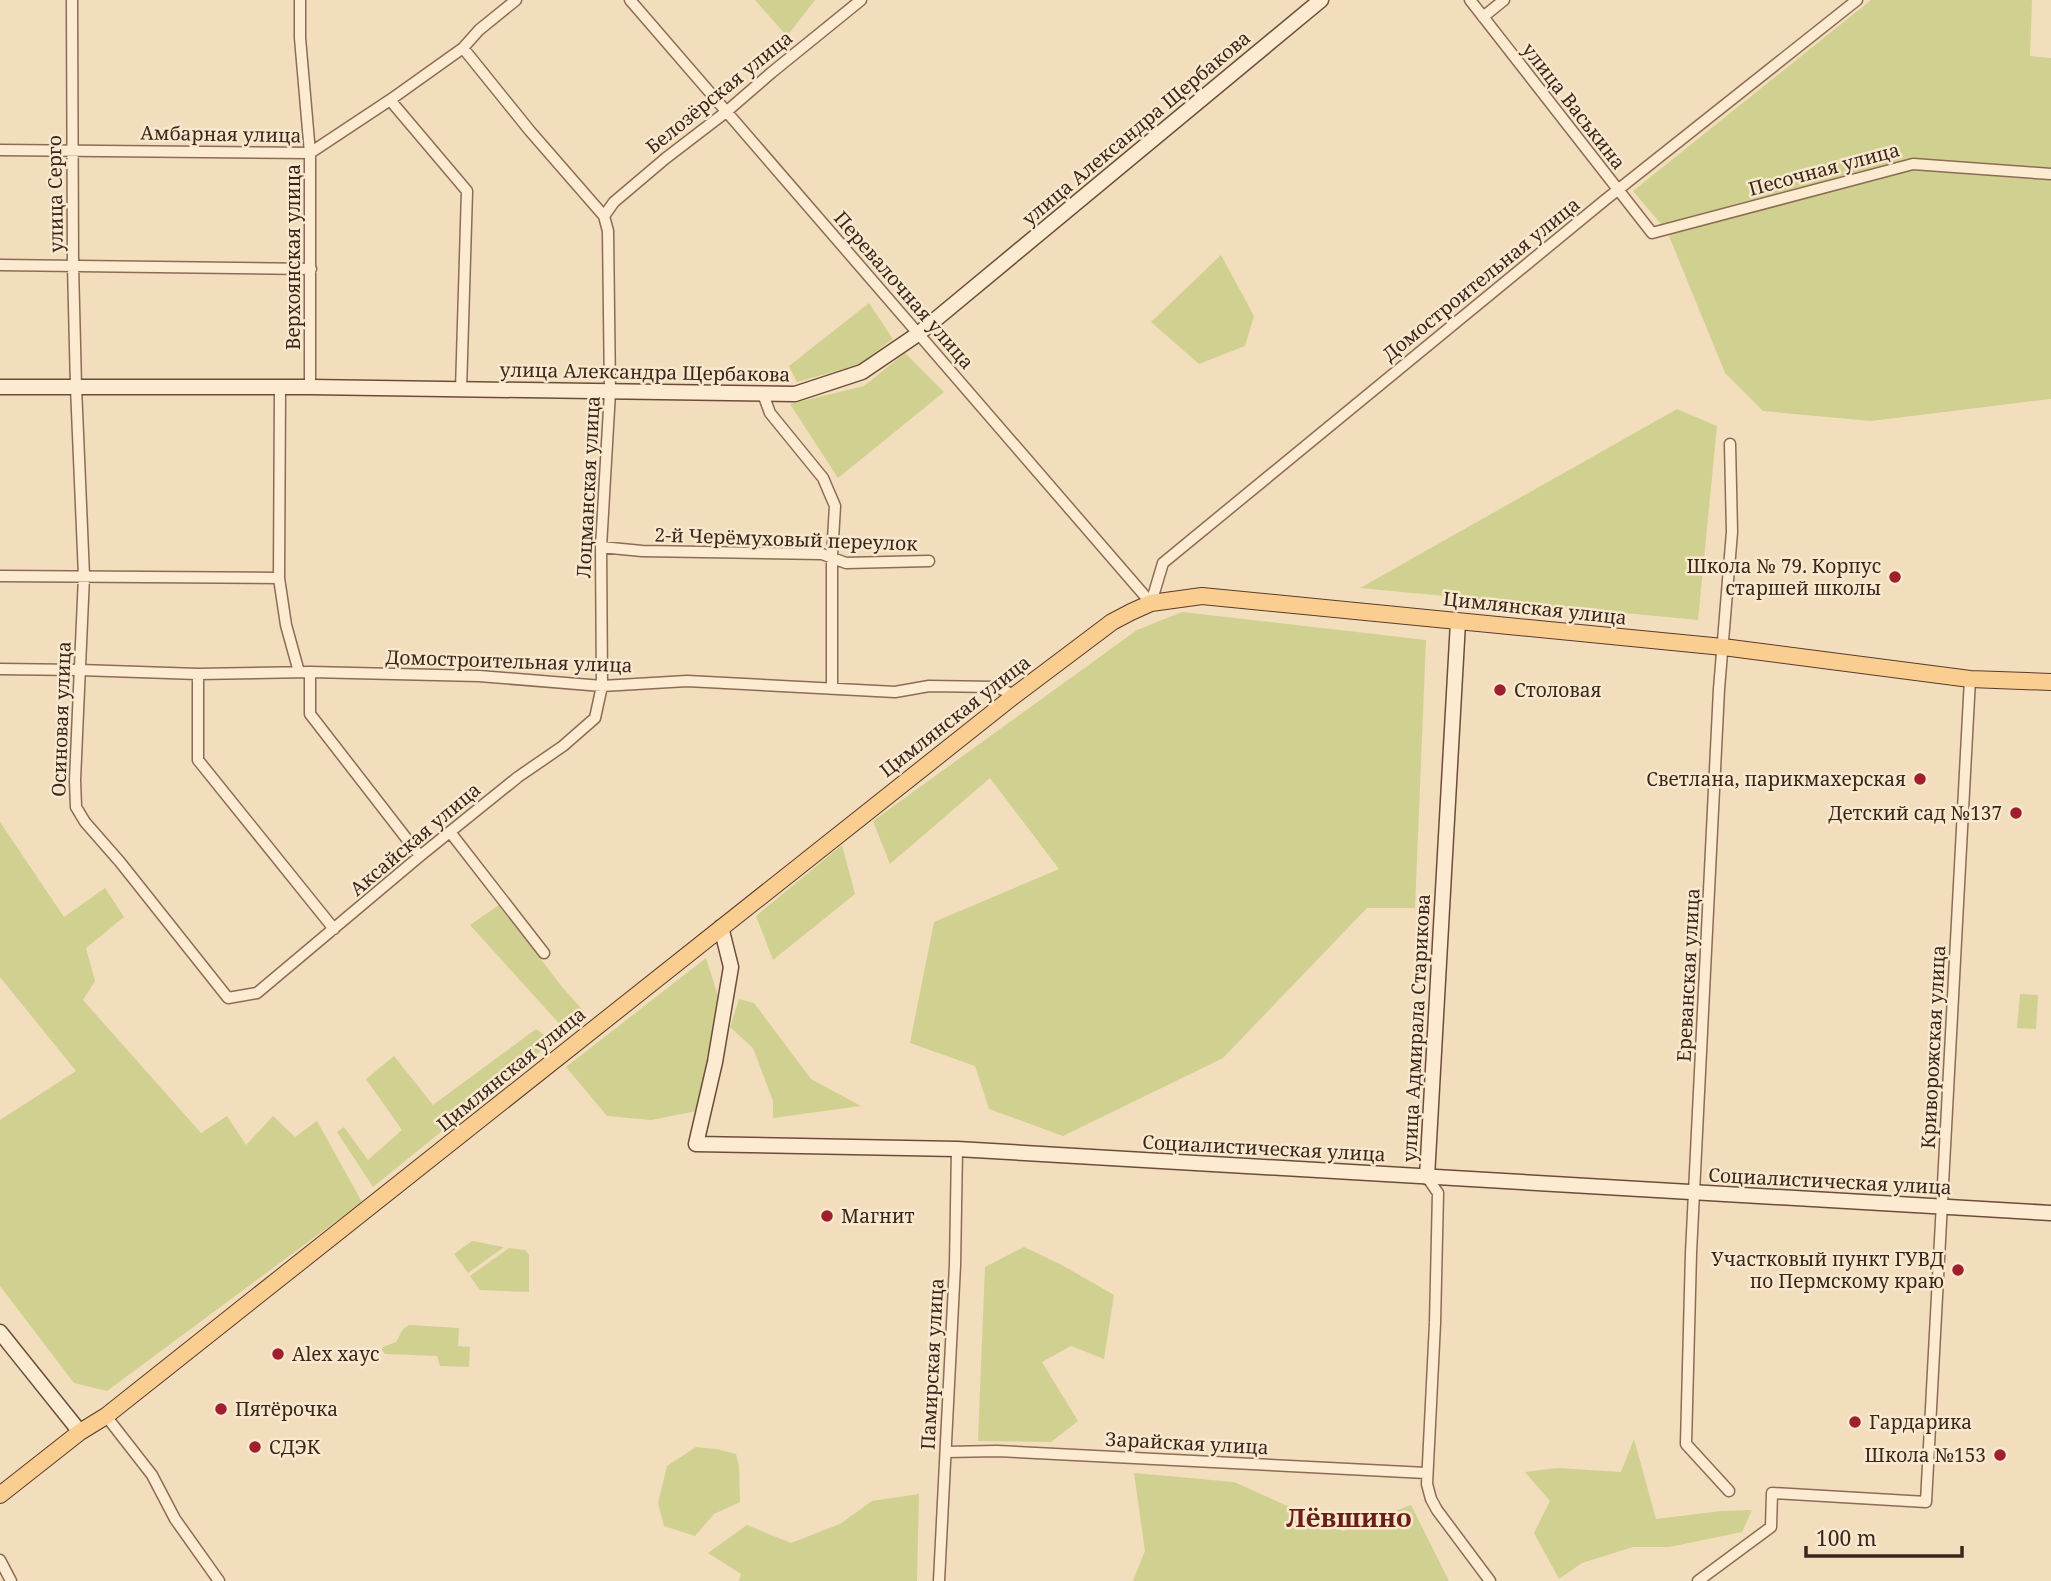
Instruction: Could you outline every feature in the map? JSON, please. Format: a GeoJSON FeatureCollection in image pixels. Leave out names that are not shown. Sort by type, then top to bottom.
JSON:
{"type":"FeatureCollection","features":[{"type":"Feature","properties":{"kind":"main road","name":"Цимлянская улица"},"geometry":{"type":"LineString","coordinates":[[0,1495],[106,1416],[1015,695],[1112,622],[1151,603],[1202,596],[1723,647],[1970,679],[2051,682]]}},
{"type":"Feature","properties":{"kind":"street","name":"улица Серго"},"geometry":{"type":"LineString","coordinates":[[72,0],[76,387]]}},
{"type":"Feature","properties":{"kind":"street","name":"Верхоянская улица"},"geometry":{"type":"LineString","coordinates":[[300,0],[300,38],[310,153],[310,387]]}},
{"type":"Feature","properties":{"kind":"street","name":"Амбарная улица"},"geometry":{"type":"LineString","coordinates":[[0,150],[310,153],[463,48],[478,30],[516,0]]}},
{"type":"Feature","properties":{"kind":"street","name":"Перевалочная улица"},"geometry":{"type":"LineString","coordinates":[[630,0],[1151,603]]}},
{"type":"Feature","properties":{"kind":"street","name":"Белозёрская улица"},"geometry":{"type":"LineString","coordinates":[[604,216],[614,202],[666,158],[861,0]]}},
{"type":"Feature","properties":{"kind":"street","name":"улица Александра Щербакова"},"geometry":{"type":"LineString","coordinates":[[0,387],[310,387],[795,394],[862,372],[918,334],[1321,0]]}},
{"type":"Feature","properties":{"kind":"street","name":"улица Васькина"},"geometry":{"type":"LineString","coordinates":[[1470,0],[1651,233]]}},
{"type":"Feature","properties":{"kind":"street"},"geometry":{"type":"LineString","coordinates":[[1483,18],[1504,0]]}},
{"type":"Feature","properties":{"kind":"street","name":"Домостроительная улица"},"geometry":{"type":"LineString","coordinates":[[1151,603],[1163,563],[1618,190],[1857,0]]}},
{"type":"Feature","properties":{"kind":"street"},"geometry":{"type":"LineString","coordinates":[[463,48],[604,216]]}},
{"type":"Feature","properties":{"kind":"street"},"geometry":{"type":"LineString","coordinates":[[390,100],[467,191],[461,390]]}},
{"type":"Feature","properties":{"kind":"street","name":"Песочная улица"},"geometry":{"type":"LineString","coordinates":[[1651,233],[1913,164],[2051,174]]}},
{"type":"Feature","properties":{"kind":"street","name":"Лоцманская улица"},"geometry":{"type":"LineString","coordinates":[[602,686],[601,547],[610,392],[608,231],[604,216]]}},
{"type":"Feature","properties":{"kind":"street"},"geometry":{"type":"LineString","coordinates":[[0,265],[311,269]]}},
{"type":"Feature","properties":{"kind":"street","name":"Осиновая улица"},"geometry":{"type":"LineString","coordinates":[[76,387],[84,576],[76,807],[85,822],[228,998]]}},
{"type":"Feature","properties":{"kind":"street"},"geometry":{"type":"LineString","coordinates":[[279,388],[279,578],[286,625],[305,672],[310,714],[420,856]]}},
{"type":"Feature","properties":{"kind":"street"},"geometry":{"type":"LineString","coordinates":[[763,394],[770,413],[823,478],[835,506],[832,556],[832,689]]}},
{"type":"Feature","properties":{"kind":"street","name":"Ереванская улица"},"geometry":{"type":"LineString","coordinates":[[1729,1492],[1686,1444],[1694,1193],[1719,689],[1732,532],[1730,444]]}},
{"type":"Feature","properties":{"kind":"street","name":"2-й Черёмуховый переулок"},"geometry":{"type":"LineString","coordinates":[[601,547],[642,551],[822,554],[846,563],[929,561]]}},
{"type":"Feature","properties":{"kind":"street"},"geometry":{"type":"LineString","coordinates":[[0,576],[279,578]]}},
{"type":"Feature","properties":{"kind":"street","name":"улица Адмирала Старикова"},"geometry":{"type":"LineString","coordinates":[[1458,622],[1427,1177],[1438,1193],[1435,1323],[1426,1473],[1431,1499],[1437,1510],[1490,1581]]}},
{"type":"Feature","properties":{"kind":"street","name":"Домостроительная улица"},"geometry":{"type":"LineString","coordinates":[[0,669],[198,674],[305,672],[479,676],[602,686],[687,681],[895,692],[929,686],[996,687],[1015,695]]}},
{"type":"Feature","properties":{"kind":"street"},"geometry":{"type":"LineString","coordinates":[[198,674],[198,760],[334,929]]}},
{"type":"Feature","properties":{"kind":"street","name":"Криворожская улица"},"geometry":{"type":"LineString","coordinates":[[1698,1581],[1771,1527],[1772,1493],[1926,1502],[1970,679]]}},
{"type":"Feature","properties":{"kind":"street","name":"Аксайская улица"},"geometry":{"type":"LineString","coordinates":[[228,998],[257,993],[420,856],[518,777],[563,746],[595,718],[602,686]]}},
{"type":"Feature","properties":{"kind":"street"},"geometry":{"type":"LineString","coordinates":[[450,832],[544,953]]}},
{"type":"Feature","properties":{"kind":"street","name":"Социалистическая улица"},"geometry":{"type":"LineString","coordinates":[[721,927],[731,967],[715,1062],[696,1144],[957,1149],[2051,1213]]}},
{"type":"Feature","properties":{"kind":"street","name":"Памирская улица"},"geometry":{"type":"LineString","coordinates":[[939,1581],[957,1149]]}},
{"type":"Feature","properties":{"kind":"street"},"geometry":{"type":"LineString","coordinates":[[944,1182],[957,1181]]}},
{"type":"Feature","properties":{"kind":"street"},"geometry":{"type":"LineString","coordinates":[[0,1332],[80,1433]]}},
{"type":"Feature","properties":{"kind":"street"},"geometry":{"type":"LineString","coordinates":[[106,1416],[152,1475],[175,1519],[219,1581]]}},
{"type":"Feature","properties":{"kind":"street","name":"Зарайская улица"},"geometry":{"type":"LineString","coordinates":[[946,1452],[997,1451],[1426,1473]]}},
{"type":"Feature","properties":{"kind":"street"},"geometry":{"type":"LineString","coordinates":[[0,1560],[11,1581]]}},
{"type":"Feature","properties":{"kind":"green space"},"geometry":{"type":"Polygon","coordinates":[[[755,0],[815,0],[787,36],[755,0]]]}},
{"type":"Feature","properties":{"kind":"green space"},"geometry":{"type":"Polygon","coordinates":[[[1871,0],[2032,0],[2030,56],[2051,58],[2051,399],[1871,421],[1763,411],[1725,373],[1667,231],[1633,191],[1871,0]]]}},
{"type":"Feature","properties":{"kind":"green space"},"geometry":{"type":"Polygon","coordinates":[[[1221,255],[1254,316],[1245,346],[1199,364],[1151,322],[1221,255]]]}},
{"type":"Feature","properties":{"kind":"green space"},"geometry":{"type":"Polygon","coordinates":[[[869,303],[893,339],[858,365],[797,382],[789,366],[869,303]]]}},
{"type":"Feature","properties":{"kind":"green space"},"geometry":{"type":"Polygon","coordinates":[[[905,353],[944,392],[838,478],[790,404],[864,386],[905,353]]]}},
{"type":"Feature","properties":{"kind":"green space"},"geometry":{"type":"Polygon","coordinates":[[[1677,409],[1717,426],[1698,620],[1360,588],[1677,409]]]}},
{"type":"Feature","properties":{"kind":"green space"},"geometry":{"type":"Polygon","coordinates":[[[1182,612],[1426,640],[1415,908],[1367,908],[1223,1058],[1063,1136],[989,1109],[975,1066],[910,1043],[934,922],[1059,869],[990,778],[890,864],[873,821],[1137,630],[1182,612]]]}},
{"type":"Feature","properties":{"kind":"green space"},"geometry":{"type":"Polygon","coordinates":[[[0,822],[64,917],[105,888],[124,917],[86,948],[95,981],[83,1000],[201,1133],[227,1116],[246,1145],[273,1116],[295,1137],[317,1121],[362,1202],[107,1391],[74,1383],[0,1286],[0,1120],[76,1071],[0,977],[0,822]]]}},
{"type":"Feature","properties":{"kind":"green space"},"geometry":{"type":"Polygon","coordinates":[[[842,845],[855,894],[773,960],[756,916],[842,845]]]}},
{"type":"Feature","properties":{"kind":"green space"},"geometry":{"type":"Polygon","coordinates":[[[499,905],[588,1016],[565,1030],[470,925],[499,905]]]}},
{"type":"Feature","properties":{"kind":"green space"},"geometry":{"type":"Polygon","coordinates":[[[706,958],[719,999],[697,1111],[651,1120],[607,1116],[566,1067],[706,958]]]}},
{"type":"Feature","properties":{"kind":"green space"},"geometry":{"type":"Polygon","coordinates":[[[2020,994],[2038,995],[2036,1029],[2017,1028],[2020,994]]]}},
{"type":"Feature","properties":{"kind":"green space"},"geometry":{"type":"Polygon","coordinates":[[[739,999],[754,1003],[811,1079],[861,1106],[773,1118],[773,1101],[753,1048],[730,1027],[739,999]]]}},
{"type":"Feature","properties":{"kind":"green space"},"geometry":{"type":"Polygon","coordinates":[[[536,1029],[553,1041],[373,1187],[337,1132],[344,1127],[368,1160],[402,1130],[366,1079],[394,1056],[433,1105],[536,1029]]]}},
{"type":"Feature","properties":{"kind":"green space"},"geometry":{"type":"Polygon","coordinates":[[[472,1241],[504,1247],[468,1273],[454,1254],[472,1241]]]}},
{"type":"Feature","properties":{"kind":"green space"},"geometry":{"type":"Polygon","coordinates":[[[1024,1247],[1114,1295],[1104,1359],[1071,1346],[1042,1362],[1078,1421],[1051,1442],[978,1441],[985,1267],[1024,1247]]]}},
{"type":"Feature","properties":{"kind":"green space"},"geometry":{"type":"Polygon","coordinates":[[[509,1248],[525,1250],[529,1255],[529,1292],[480,1290],[470,1276],[509,1248]]]}},
{"type":"Feature","properties":{"kind":"green space"},"geometry":{"type":"Polygon","coordinates":[[[409,1325],[459,1328],[458,1346],[470,1347],[469,1367],[440,1366],[437,1356],[385,1354],[383,1347],[396,1342],[403,1329],[409,1325]]]}},
{"type":"Feature","properties":{"kind":"green space"},"geometry":{"type":"Polygon","coordinates":[[[1634,1439],[1656,1519],[1752,1510],[1742,1532],[1669,1547],[1633,1547],[1582,1563],[1559,1579],[1534,1533],[1550,1501],[1525,1472],[1557,1468],[1621,1472],[1634,1439]]]}},
{"type":"Feature","properties":{"kind":"green space"},"geometry":{"type":"Polygon","coordinates":[[[696,1447],[736,1454],[740,1502],[714,1514],[695,1536],[664,1526],[658,1503],[667,1466],[696,1447]]]}},
{"type":"Feature","properties":{"kind":"green space"},"geometry":{"type":"Polygon","coordinates":[[[1134,1473],[1234,1482],[1343,1531],[1411,1505],[1449,1581],[1133,1581],[1145,1551],[1134,1473]]]}},
{"type":"Feature","properties":{"kind":"green space"},"geometry":{"type":"Polygon","coordinates":[[[919,1494],[917,1581],[739,1581],[741,1574],[708,1553],[747,1525],[791,1543],[840,1524],[872,1501],[919,1494]]]}},
{"type":"Feature","properties":{"kind":"place","name":"Школа № 79. Корпус старшей школы"},"geometry":{"type":"Point","coordinates":[1895,577]}},
{"type":"Feature","properties":{"kind":"place","name":"Столовая"},"geometry":{"type":"Point","coordinates":[1500,690]}},
{"type":"Feature","properties":{"kind":"place","name":"Светлана, парикмахерская"},"geometry":{"type":"Point","coordinates":[1920,779]}},
{"type":"Feature","properties":{"kind":"place","name":"Детский сад №137"},"geometry":{"type":"Point","coordinates":[2016,813]}},
{"type":"Feature","properties":{"kind":"place","name":"Магнит"},"geometry":{"type":"Point","coordinates":[827,1216]}},
{"type":"Feature","properties":{"kind":"place","name":"Участковый пункт ГУВД по Пермскому краю"},"geometry":{"type":"Point","coordinates":[1958,1270]}},
{"type":"Feature","properties":{"kind":"place","name":"Alex хаус"},"geometry":{"type":"Point","coordinates":[278,1354]}},
{"type":"Feature","properties":{"kind":"place","name":"Пятёрочка"},"geometry":{"type":"Point","coordinates":[221,1409]}},
{"type":"Feature","properties":{"kind":"place","name":"Гардарика"},"geometry":{"type":"Point","coordinates":[1855,1422]}},
{"type":"Feature","properties":{"kind":"place","name":"СДЭК"},"geometry":{"type":"Point","coordinates":[255,1447]}},
{"type":"Feature","properties":{"kind":"place","name":"Школа №153"},"geometry":{"type":"Point","coordinates":[2000,1455]}},
{"type":"Feature","properties":{"kind":"district","name":"Лёвшино"},"geometry":{"type":"Point","coordinates":[1349,1518]}}]}
